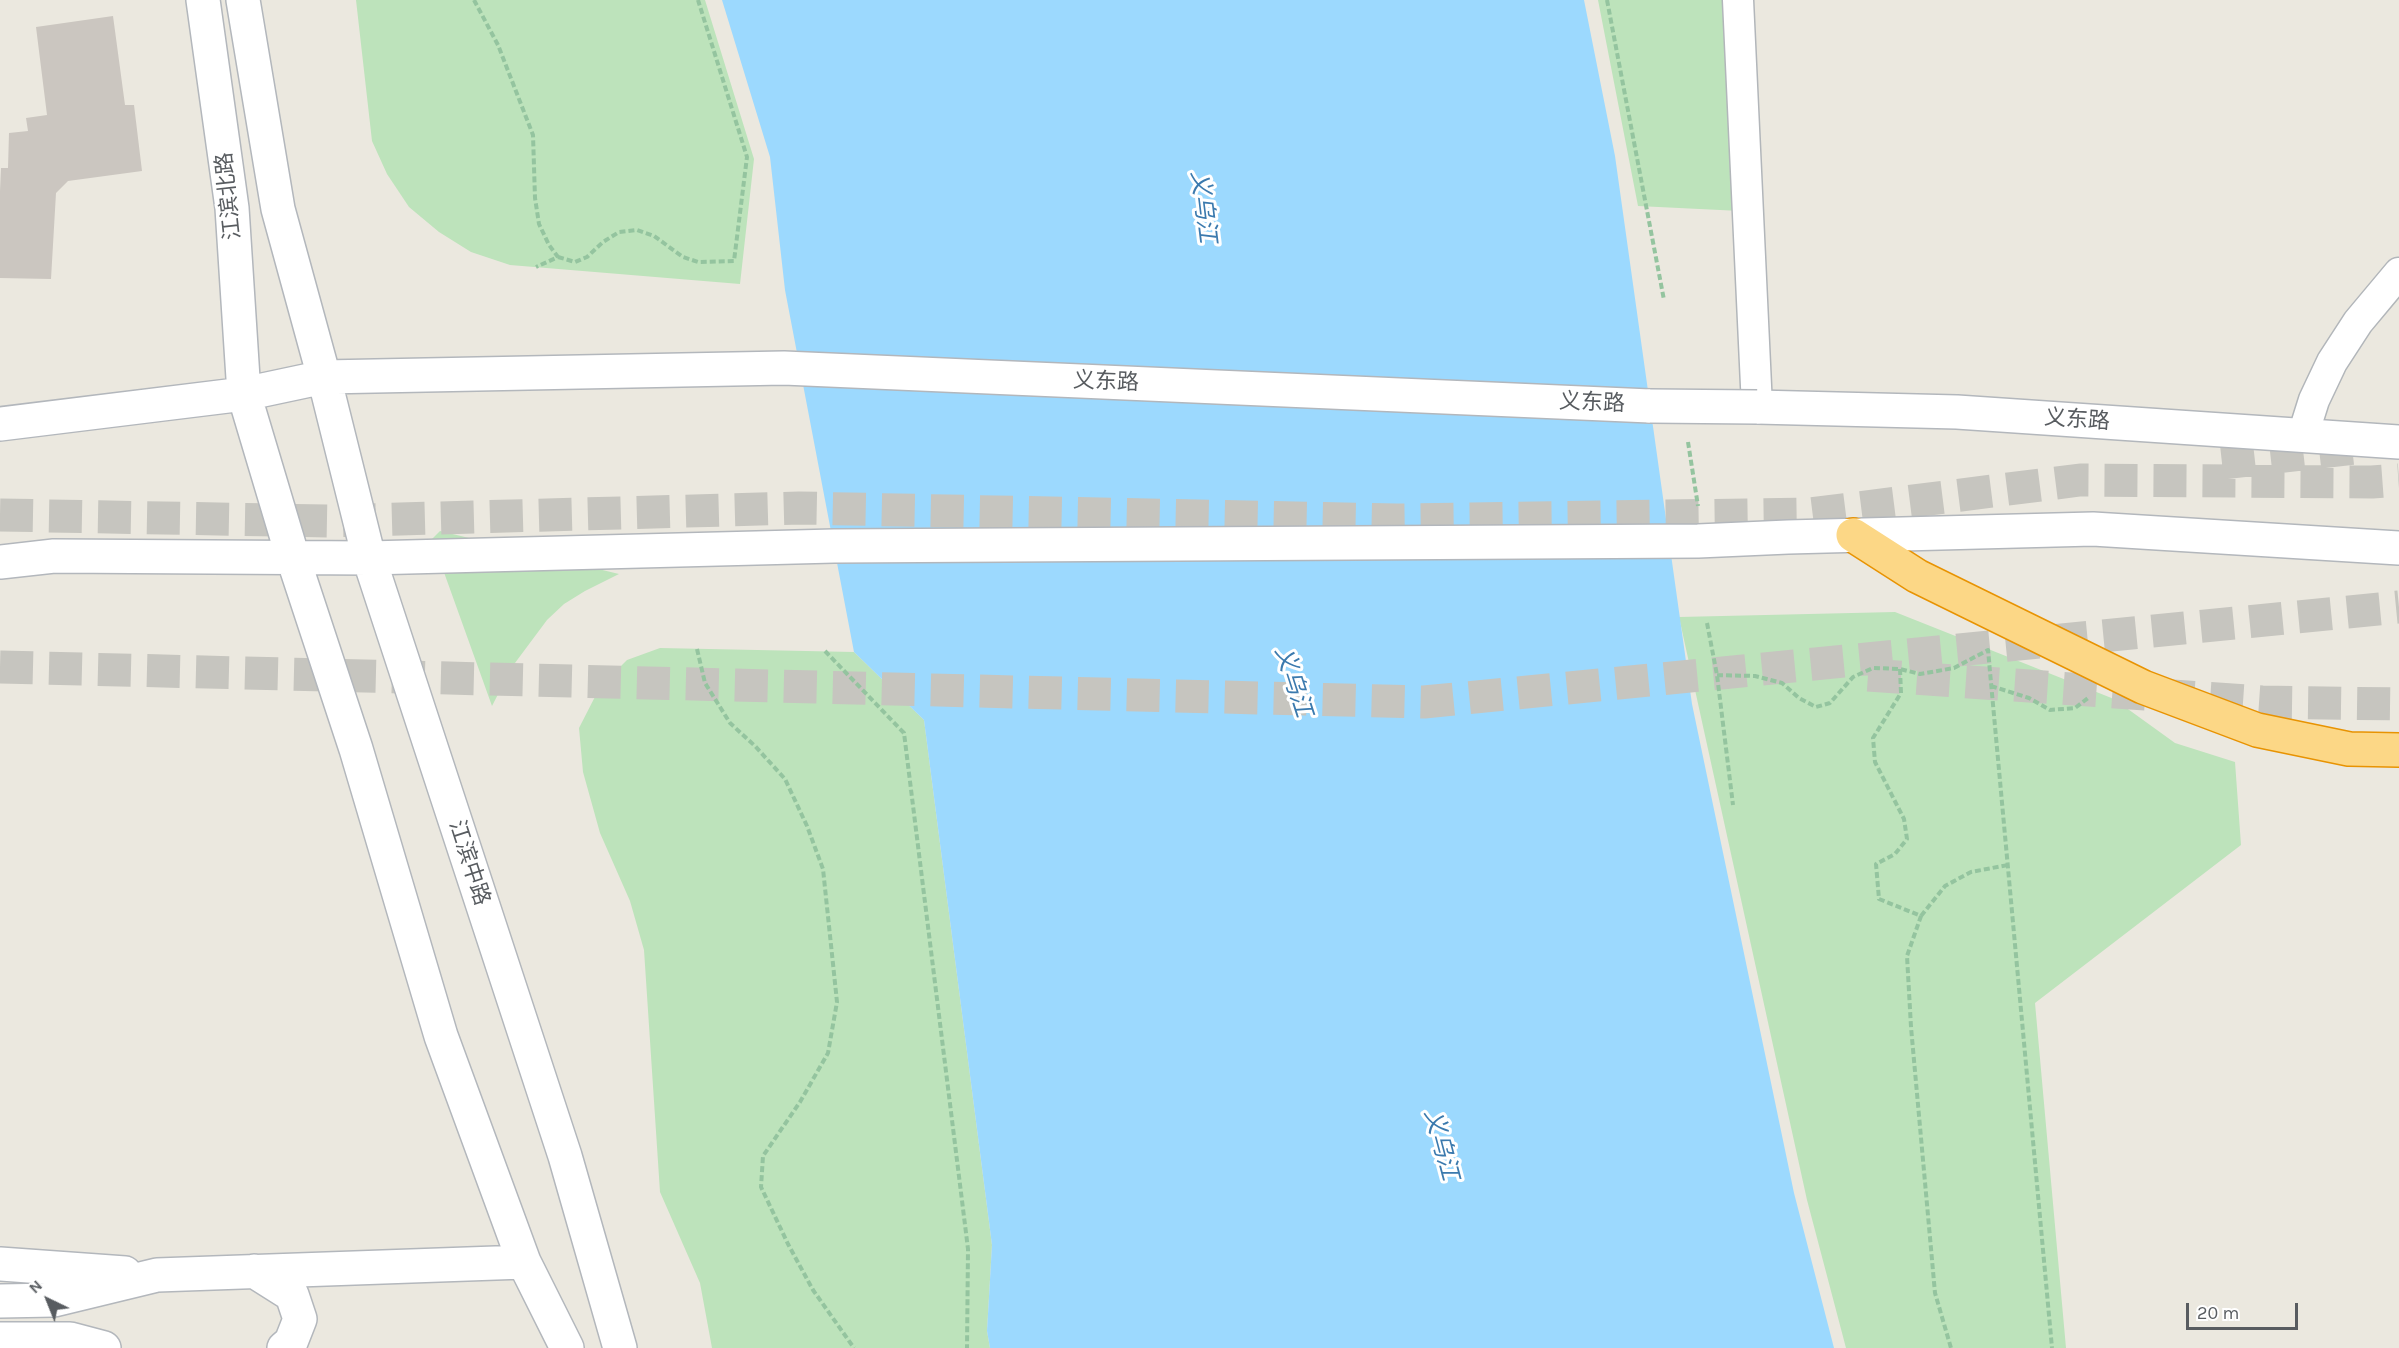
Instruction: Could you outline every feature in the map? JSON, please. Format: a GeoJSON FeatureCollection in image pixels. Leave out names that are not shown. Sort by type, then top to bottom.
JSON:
{"type":"FeatureCollection","features":[{"type":"Feature","properties":{"kind":"highway"},"geometry":{"type":"LineString","coordinates":[[1853,535],[1917,576],[2143,687],[2257,730],[2349,748],[2399,750]]}},
{"type":"Feature","properties":{"kind":"main road","name":"江滨北路"},"geometry":{"type":"LineString","coordinates":[[203,0],[232,208],[244,394]]}},
{"type":"Feature","properties":{"kind":"main road","name":"江滨北路"},"geometry":{"type":"LineString","coordinates":[[243,0],[278,209],[324,377]]}},
{"type":"Feature","properties":{"kind":"main road","name":"义东路"},"geometry":{"type":"LineString","coordinates":[[0,424],[244,394],[324,377],[784,368],[1650,406],[1957,412],[2399,442]]}},
{"type":"Feature","properties":{"kind":"main road","name":"江滨中路"},"geometry":{"type":"LineString","coordinates":[[324,377],[369,558],[565,1156],[620,1348]]}},
{"type":"Feature","properties":{"kind":"main road"},"geometry":{"type":"LineString","coordinates":[[244,394],[293,558],[356,749],[441,1036],[525,1262],[567,1348]]}},
{"type":"Feature","properties":{"kind":"main road"},"geometry":{"type":"LineString","coordinates":[[0,562],[54,556],[369,558],[834,546],[1698,541],[2093,529],[2399,548]]}},
{"type":"Feature","properties":{"kind":"main road"},"geometry":{"type":"LineString","coordinates":[[0,1264],[157,1275],[525,1262]]}},
{"type":"Feature","properties":{"kind":"main road"},"geometry":{"type":"LineString","coordinates":[[254,1271],[292,1296],[300,1319],[291,1342],[284,1348]]}},
{"type":"Feature","properties":{"kind":"main road"},"geometry":{"type":"LineString","coordinates":[[0,1301],[54,1300],[157,1275]]}},
{"type":"Feature","properties":{"kind":"main road"},"geometry":{"type":"LineString","coordinates":[[0,1339],[70,1339],[104,1348]]}},
{"type":"Feature","properties":{"kind":"street"},"geometry":{"type":"LineString","coordinates":[[1738,0],[1757,407]]}},
{"type":"Feature","properties":{"kind":"street"},"geometry":{"type":"LineString","coordinates":[[2303,435],[2314,400],[2332,362],[2358,322],[2399,273]]}},
{"type":"Feature","properties":{"kind":"path"},"geometry":{"type":"LineString","coordinates":[[474,0],[498,45],[533,135],[535,198],[539,224],[549,245],[558,257],[574,262],[587,257],[603,242],[619,232],[637,230],[654,236],[683,257],[698,262],[734,261],[747,157],[698,0]]}},
{"type":"Feature","properties":{"kind":"path"},"geometry":{"type":"LineString","coordinates":[[1607,0],[1664,300]]}},
{"type":"Feature","properties":{"kind":"path"},"geometry":{"type":"LineString","coordinates":[[536,267],[558,257]]}},
{"type":"Feature","properties":{"kind":"path"},"geometry":{"type":"LineString","coordinates":[[1688,438],[1698,509]]}},
{"type":"Feature","properties":{"kind":"path"},"geometry":{"type":"LineString","coordinates":[[1707,623],[1717,675],[1733,805]]}},
{"type":"Feature","properties":{"kind":"path"},"geometry":{"type":"LineString","coordinates":[[697,649],[705,683],[730,723],[755,746],[785,780],[807,826],[823,869],[837,1002],[828,1053],[800,1102],[763,1156],[761,1187],[788,1245],[813,1290],[854,1348]]}},
{"type":"Feature","properties":{"kind":"path"},"geometry":{"type":"LineString","coordinates":[[1717,675],[1755,676],[1782,682],[1799,698],[1816,707],[1830,703],[1853,677],[1873,668],[1900,669],[1920,674],[1954,668],[1988,650],[2052,1348]]}},
{"type":"Feature","properties":{"kind":"path"},"geometry":{"type":"LineString","coordinates":[[825,651],[904,733],[968,1249],[967,1348]]}},
{"type":"Feature","properties":{"kind":"path"},"geometry":{"type":"LineString","coordinates":[[1900,669],[1901,693],[1873,738],[1875,762],[1904,819],[1907,839],[1895,854],[1876,864],[1879,898],[1921,916]]}},
{"type":"Feature","properties":{"kind":"path"},"geometry":{"type":"LineString","coordinates":[[1991,686],[2029,698],[2050,710],[2075,708],[2092,695]]}},
{"type":"Feature","properties":{"kind":"path"},"geometry":{"type":"LineString","coordinates":[[1951,1348],[1934,1283],[1911,1027],[1907,956],[1921,916],[1945,886],[1971,872],[2008,865]]}},
{"type":"Feature","properties":{"kind":"green space"},"geometry":{"type":"Polygon","coordinates":[[[356,0],[705,0],[754,159],[740,284],[510,265],[471,252],[439,232],[409,207],[387,174],[372,141],[356,0]]]}},
{"type":"Feature","properties":{"kind":"green space"},"geometry":{"type":"Polygon","coordinates":[[[1598,0],[1740,0],[1761,212],[1638,206],[1598,0]]]}},
{"type":"Feature","properties":{"kind":"green space"},"geometry":{"type":"Polygon","coordinates":[[[440,531],[619,574],[564,604],[547,620],[512,667],[492,706],[432,539],[440,531]]]}},
{"type":"Feature","properties":{"kind":"green space"},"geometry":{"type":"Polygon","coordinates":[[[1895,612],[2114,699],[2175,743],[2235,762],[2241,845],[2035,1003],[2066,1348],[1846,1348],[1807,1200],[1679,617],[1895,612]]]}},
{"type":"Feature","properties":{"kind":"green space"},"geometry":{"type":"Polygon","coordinates":[[[660,648],[854,652],[924,720],[992,1245],[987,1331],[990,1348],[712,1348],[700,1283],[660,1192],[644,950],[630,901],[600,833],[583,772],[579,728],[600,687],[627,660],[660,648]]]}},
{"type":"Feature","properties":{"kind":"water","name":"义乌江"},"geometry":{"type":"Polygon","coordinates":[[[722,0],[1584,0],[1615,156],[1692,704],[1794,1193],[1834,1348],[990,1348],[987,1331],[992,1245],[924,720],[854,652],[785,290],[770,157],[722,0]]]}},
{"type":"Feature","properties":{"kind":"building"},"geometry":{"type":"Polygon","coordinates":[[[113,16],[125,105],[134,105],[142,171],[68,181],[56,193],[51,279],[0,278],[1,168],[8,168],[9,133],[28,131],[26,118],[47,115],[36,27],[113,16]]]}},
{"type":"Feature","properties":{"kind":"tunnel"},"geometry":{"type":"LineString","coordinates":[[2222,463],[2356,448]]}},
{"type":"Feature","properties":{"kind":"tunnel"},"geometry":{"type":"LineString","coordinates":[[0,515],[328,521],[799,508],[1396,520],[1810,514],[2080,480],[2372,482],[2399,480]]}},
{"type":"Feature","properties":{"kind":"tunnel"},"geometry":{"type":"LineString","coordinates":[[0,667],[1424,702],[2399,607]]}},
{"type":"Feature","properties":{"kind":"tunnel"},"geometry":{"type":"LineString","coordinates":[[1868,675],[2262,702],[2399,704]]}}]}
